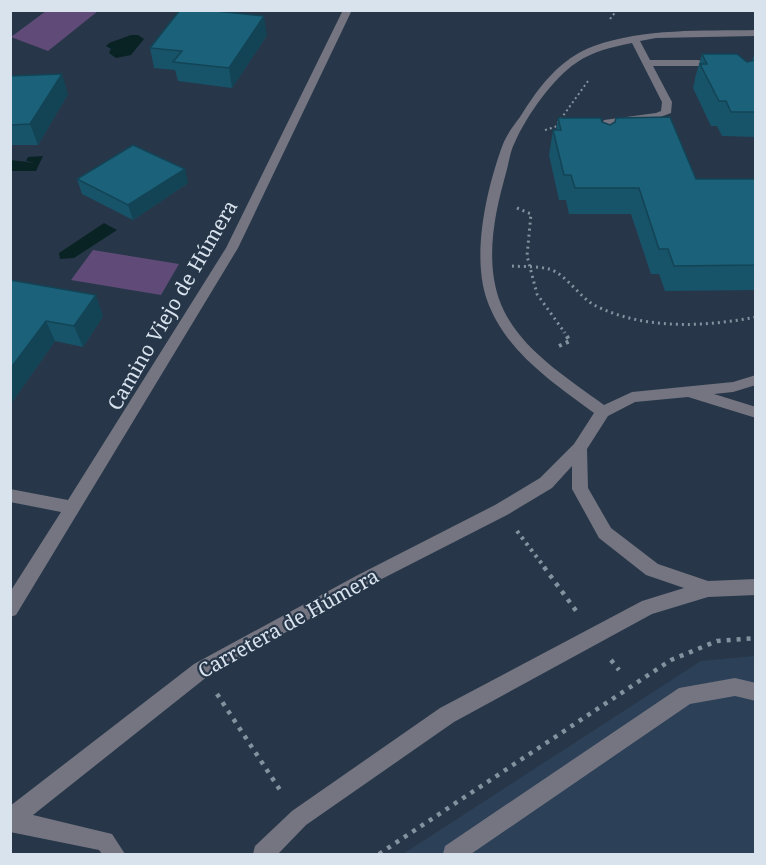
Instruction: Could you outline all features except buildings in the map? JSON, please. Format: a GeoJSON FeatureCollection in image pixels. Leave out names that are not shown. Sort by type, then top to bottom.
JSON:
{"type":"FeatureCollection","features":[{"type":"Feature","properties":{"kind":"street","name":"Camino Viejo de Húmera"},"geometry":{"type":"LineString","coordinates":[[10,609],[232,248],[348,10]]}},
{"type":"Feature","properties":{"kind":"street"},"geometry":{"type":"LineString","coordinates":[[756,33],[656,35],[597,48],[572,61],[546,84],[509,142],[489,214],[487,264],[493,299],[515,340],[603,412],[632,397],[733,387],[756,380]]}},
{"type":"Feature","properties":{"kind":"street"},"geometry":{"type":"LineString","coordinates":[[603,145],[602,132],[608,122],[656,117],[666,113],[667,102],[634,39]]}},
{"type":"Feature","properties":{"kind":"street"},"geometry":{"type":"LineString","coordinates":[[647,63],[698,63],[728,69]]}},
{"type":"Feature","properties":{"kind":"street"},"geometry":{"type":"LineString","coordinates":[[685,391],[756,413]]}},
{"type":"Feature","properties":{"kind":"street","name":"Carretera de Húmera"},"geometry":{"type":"LineString","coordinates":[[10,820],[201,670],[362,581],[501,510],[546,483],[579,448],[603,412]]}},
{"type":"Feature","properties":{"kind":"street"},"geometry":{"type":"LineString","coordinates":[[579,448],[580,489],[605,533],[652,570],[708,589]]}},
{"type":"Feature","properties":{"kind":"street"},"geometry":{"type":"LineString","coordinates":[[10,495],[73,508]]}},
{"type":"Feature","properties":{"kind":"street"},"geometry":{"type":"LineString","coordinates":[[263,855],[299,818],[447,715],[593,634],[648,607],[708,589],[756,587]]}},
{"type":"Feature","properties":{"kind":"street"},"geometry":{"type":"LineString","coordinates":[[453,855],[686,695],[735,687],[756,692]]}},
{"type":"Feature","properties":{"kind":"street"},"geometry":{"type":"LineString","coordinates":[[10,820],[105,841],[115,855]]}},
{"type":"Feature","properties":{"kind":"path"},"geometry":{"type":"LineString","coordinates":[[544,130],[555,127],[591,76]]}},
{"type":"Feature","properties":{"kind":"path"},"geometry":{"type":"LineString","coordinates":[[511,205],[531,214],[527,256],[537,294],[570,341],[534,356]]}},
{"type":"Feature","properties":{"kind":"path"},"geometry":{"type":"LineString","coordinates":[[487,264],[551,269],[595,306],[642,321],[686,325],[730,322],[756,317]]}},
{"type":"Feature","properties":{"kind":"path"},"geometry":{"type":"LineString","coordinates":[[501,510],[619,670]]}},
{"type":"Feature","properties":{"kind":"path"},"geometry":{"type":"LineString","coordinates":[[380,855],[671,660],[717,640],[756,638]]}},
{"type":"Feature","properties":{"kind":"path"},"geometry":{"type":"LineString","coordinates":[[201,670],[299,818]]}},
{"type":"Feature","properties":{"kind":"shaded area"},"geometry":{"type":"Polygon","coordinates":[[[46,11],[98,11],[48,51],[11,37],[46,11]]]}},
{"type":"Feature","properties":{"kind":"shaded area"},"geometry":{"type":"Polygon","coordinates":[[[131,35],[138,35],[144,39],[131,55],[116,58],[109,53],[111,49],[106,46],[109,43],[131,35]]]}},
{"type":"Feature","properties":{"kind":"shaded area"},"geometry":{"type":"Polygon","coordinates":[[[43,156],[36,171],[11,171],[11,160],[35,163],[26,161],[28,157],[43,156]]]}},
{"type":"Feature","properties":{"kind":"shaded area"},"geometry":{"type":"Polygon","coordinates":[[[104,223],[117,230],[74,258],[60,259],[59,253],[104,223]]]}},
{"type":"Feature","properties":{"kind":"shaded area"},"geometry":{"type":"Polygon","coordinates":[[[93,250],[179,264],[161,295],[71,280],[93,250]]]}},
{"type":"Feature","properties":{"kind":"shaded area"},"geometry":{"type":"Polygon","coordinates":[[[755,656],[755,854],[403,854],[701,661],[755,656]]]}}]}
